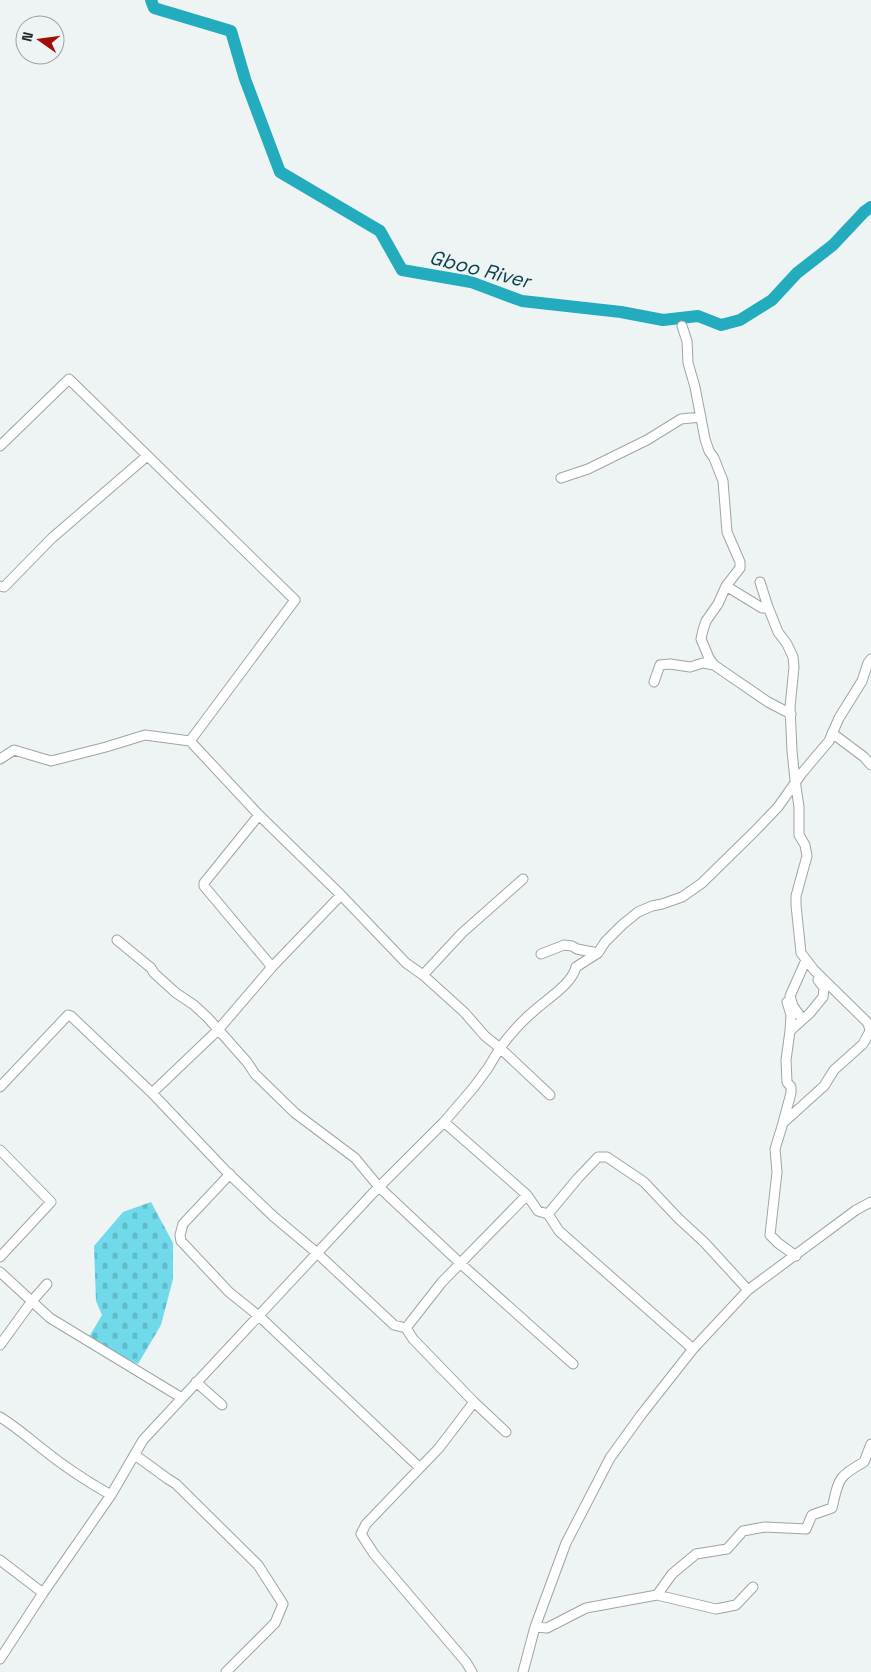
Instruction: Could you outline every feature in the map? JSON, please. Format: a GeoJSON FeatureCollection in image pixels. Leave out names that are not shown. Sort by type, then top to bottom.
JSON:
{"type":"FeatureCollection","features":[{"type":"Feature","properties":{"kind":"street"},"geometry":{"type":"LineString","coordinates":[[682,326],[687,341],[688,363],[709,451],[714,458],[723,481],[726,532],[740,562],[740,568],[726,586],[718,604],[706,621],[701,639],[714,665],[768,702],[791,714]]}},
{"type":"Feature","properties":{"kind":"street"},"geometry":{"type":"LineString","coordinates":[[0,446],[69,379],[295,600],[190,741]]}},
{"type":"Feature","properties":{"kind":"street"},"geometry":{"type":"LineString","coordinates":[[561,478],[588,469],[647,440],[681,419],[701,417]]}},
{"type":"Feature","properties":{"kind":"street"},"geometry":{"type":"LineString","coordinates":[[0,586],[4,587],[52,538],[147,456]]}},
{"type":"Feature","properties":{"kind":"street"},"geometry":{"type":"LineString","coordinates":[[760,582],[778,632],[787,644],[793,657],[791,714],[795,783],[799,807],[799,835],[805,845],[807,856],[796,896],[801,953],[814,970],[868,1023],[871,1031],[863,1044],[834,1070],[824,1086],[783,1123]]}},
{"type":"Feature","properties":{"kind":"street"},"geometry":{"type":"LineString","coordinates":[[726,586],[762,608],[768,607]]}},
{"type":"Feature","properties":{"kind":"street"},"geometry":{"type":"LineString","coordinates":[[0,1659],[111,1495],[143,1440],[379,1187],[444,1122],[479,1081],[506,1040],[527,1018],[560,989],[574,973],[576,967],[598,953],[605,942],[638,912],[682,897],[702,883],[728,860],[778,807],[829,741],[839,718],[862,681],[871,659]]}},
{"type":"Feature","properties":{"kind":"street"},"geometry":{"type":"LineString","coordinates":[[654,682],[660,665],[683,665],[690,667],[703,663],[714,665]]}},
{"type":"Feature","properties":{"kind":"street"},"geometry":{"type":"LineString","coordinates":[[832,733],[864,756],[871,765]]}},
{"type":"Feature","properties":{"kind":"street"},"geometry":{"type":"LineString","coordinates":[[0,759],[14,750],[51,761],[145,735],[190,741],[259,815],[342,895],[406,963],[464,1012],[485,1036],[550,1095]]}},
{"type":"Feature","properties":{"kind":"street"},"geometry":{"type":"LineString","coordinates":[[259,815],[204,883],[204,886],[272,967]]}},
{"type":"Feature","properties":{"kind":"street"},"geometry":{"type":"LineString","coordinates":[[422,975],[462,933],[523,879]]}},
{"type":"Feature","properties":{"kind":"street"},"geometry":{"type":"LineString","coordinates":[[152,1093],[218,1030],[272,967],[342,895]]}},
{"type":"Feature","properties":{"kind":"street"},"geometry":{"type":"LineString","coordinates":[[117,940],[151,968],[176,993],[194,1005],[247,1062],[255,1074],[296,1113],[355,1158],[379,1187],[460,1263],[573,1364]]}},
{"type":"Feature","properties":{"kind":"street"},"geometry":{"type":"LineString","coordinates":[[541,954],[564,945],[598,953]]}},
{"type":"Feature","properties":{"kind":"street"},"geometry":{"type":"LineString","coordinates":[[796,1256],[770,1235],[777,1172],[775,1149],[791,1093],[791,1087],[787,1082],[786,1060],[791,1016],[786,1003],[806,960]]}},
{"type":"Feature","properties":{"kind":"street"},"geometry":{"type":"LineString","coordinates":[[790,1031],[815,1007],[824,994],[824,988],[814,970]]}},
{"type":"Feature","properties":{"kind":"street"},"geometry":{"type":"LineString","coordinates":[[790,996],[793,1006],[802,1019]]}},
{"type":"Feature","properties":{"kind":"street"},"geometry":{"type":"LineString","coordinates":[[0,1087],[68,1015],[71,1016],[152,1093],[273,1216],[317,1253],[394,1325],[406,1328],[413,1339],[506,1432]]}},
{"type":"Feature","properties":{"kind":"street"},"geometry":{"type":"LineString","coordinates":[[444,1122],[527,1196],[538,1211],[548,1214],[558,1230],[693,1349]]}},
{"type":"Feature","properties":{"kind":"street"},"geometry":{"type":"LineString","coordinates":[[0,1150],[51,1202],[0,1257]]}},
{"type":"Feature","properties":{"kind":"street"},"geometry":{"type":"LineString","coordinates":[[548,1214],[598,1157],[607,1157],[644,1182],[705,1243],[748,1290]]}},
{"type":"Feature","properties":{"kind":"street"},"geometry":{"type":"LineString","coordinates":[[230,1174],[183,1224],[180,1235],[181,1241],[228,1292],[260,1316],[420,1468]]}},
{"type":"Feature","properties":{"kind":"street"},"geometry":{"type":"LineString","coordinates":[[406,1328],[442,1282],[527,1196]]}},
{"type":"Feature","properties":{"kind":"street"},"geometry":{"type":"LineString","coordinates":[[524,1672],[535,1627],[566,1543],[610,1458],[641,1415],[693,1349],[748,1290],[856,1210],[871,1202]]}},
{"type":"Feature","properties":{"kind":"street"},"geometry":{"type":"LineString","coordinates":[[0,1272],[50,1318],[182,1398]]}},
{"type":"Feature","properties":{"kind":"street"},"geometry":{"type":"LineString","coordinates":[[0,1345],[32,1301],[47,1284]]}},
{"type":"Feature","properties":{"kind":"street"},"geometry":{"type":"LineString","coordinates":[[196,1382],[222,1406]]}},
{"type":"Feature","properties":{"kind":"street"},"geometry":{"type":"LineString","coordinates":[[472,1672],[466,1662],[374,1554],[361,1534],[366,1524],[439,1448],[474,1402]]}},
{"type":"Feature","properties":{"kind":"street"},"geometry":{"type":"LineString","coordinates":[[0,1417],[18,1428],[39,1447],[91,1484],[111,1495]]}},
{"type":"Feature","properties":{"kind":"street"},"geometry":{"type":"LineString","coordinates":[[657,1595],[672,1574],[696,1554],[727,1549],[743,1532],[765,1527],[806,1529],[812,1515],[832,1508],[838,1481],[848,1471],[864,1462],[871,1444]]}},
{"type":"Feature","properties":{"kind":"street"},"geometry":{"type":"LineString","coordinates":[[135,1455],[176,1484],[238,1544],[258,1565],[283,1604],[275,1623],[226,1672]]}},
{"type":"Feature","properties":{"kind":"street"},"geometry":{"type":"LineString","coordinates":[[0,1560],[43,1593]]}},
{"type":"Feature","properties":{"kind":"street"},"geometry":{"type":"LineString","coordinates":[[535,1627],[547,1628],[586,1608],[657,1595],[716,1609],[736,1605],[753,1587]]}},
{"type":"Feature","properties":{"kind":"green space"},"geometry":{"type":"Polygon","coordinates":[[[151,1202],[173,1243],[173,1279],[161,1325],[138,1364],[117,1355],[89,1337],[102,1315],[96,1301],[94,1246],[123,1212],[151,1202]]]}},
{"type":"Feature","properties":{"kind":"waterway","name":"Gboo River"},"geometry":{"type":"LineString","coordinates":[[151,0],[154,8],[231,31],[245,79],[280,172],[380,231],[402,270],[471,282],[522,301],[621,312],[663,320],[698,316],[721,325],[740,320],[772,300],[797,273],[833,245],[871,207]]}}]}
